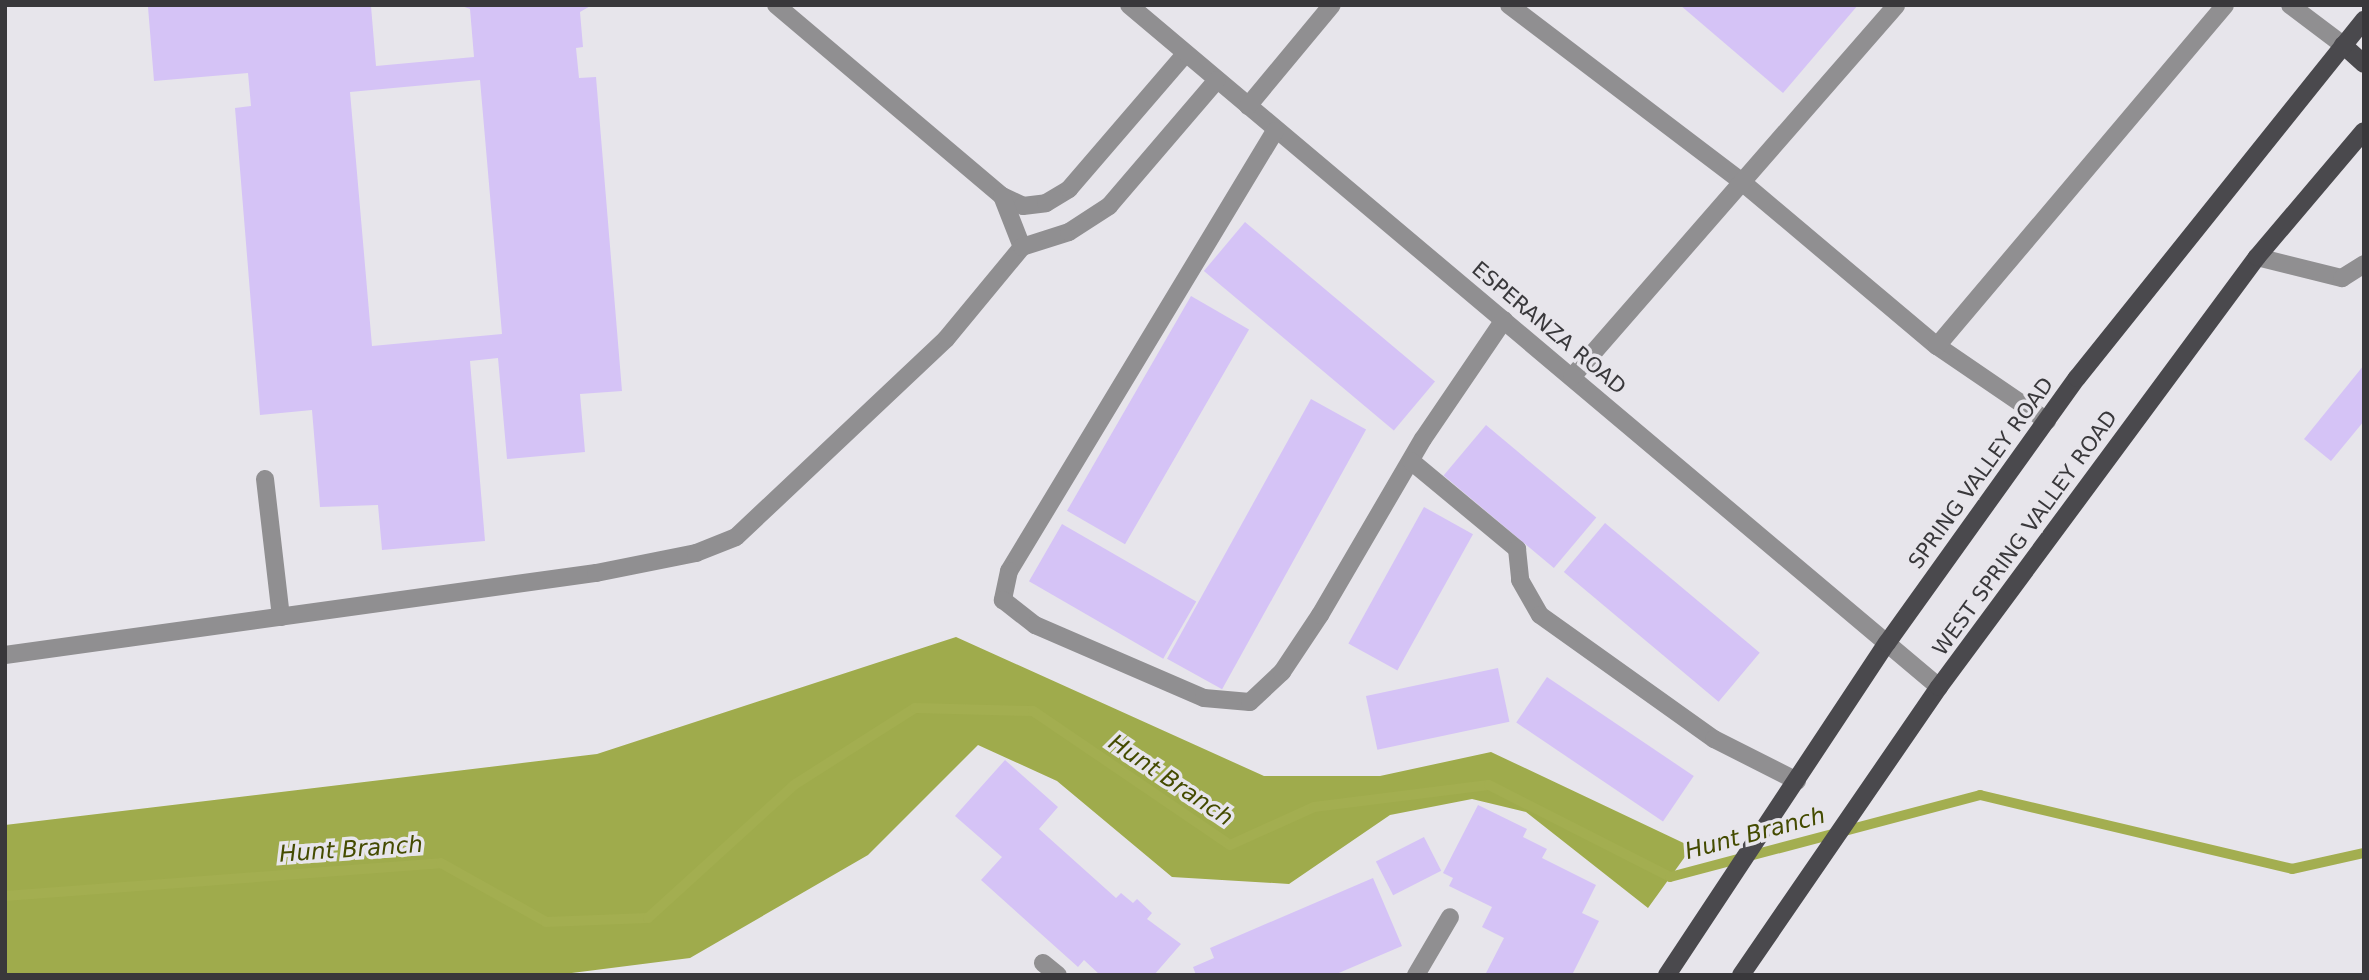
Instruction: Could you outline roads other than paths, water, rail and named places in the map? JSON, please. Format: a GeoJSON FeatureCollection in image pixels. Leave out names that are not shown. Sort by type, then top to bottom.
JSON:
{"type":"FeatureCollection","features":[{"type":"Feature","properties":{"kind":"main road","name":"SPRING VALLEY ROAD"},"geometry":{"type":"LineString","coordinates":[[1667,975],[1887,643],[2046,421],[2364,20]]}},
{"type":"Feature","properties":{"kind":"main road"},"geometry":{"type":"LineString","coordinates":[[2343,45],[2364,64]]}},
{"type":"Feature","properties":{"kind":"main road","name":"WEST SPRING VALLEY ROAD"},"geometry":{"type":"LineString","coordinates":[[1741,975],[1939,687],[2258,257],[2364,131]]}},
{"type":"Feature","properties":{"kind":"street"},"geometry":{"type":"LineString","coordinates":[[776,5],[1002,196],[1023,206],[1046,203],[1069,189],[1185,54]]}},
{"type":"Feature","properties":{"kind":"street","name":"ESPERANZA ROAD"},"geometry":{"type":"LineString","coordinates":[[1129,5],[1275,131],[1572,376],[1939,687]]}},
{"type":"Feature","properties":{"kind":"street"},"geometry":{"type":"LineString","coordinates":[[1248,106],[1332,5]]}},
{"type":"Feature","properties":{"kind":"street"},"geometry":{"type":"LineString","coordinates":[[1509,5],[1742,182],[1937,346],[2046,421]]}},
{"type":"Feature","properties":{"kind":"street"},"geometry":{"type":"LineString","coordinates":[[1572,376],[1896,5]]}},
{"type":"Feature","properties":{"kind":"street"},"geometry":{"type":"LineString","coordinates":[[1937,346],[2225,5]]}},
{"type":"Feature","properties":{"kind":"street"},"geometry":{"type":"LineString","coordinates":[[2290,5],[2343,45]]}},
{"type":"Feature","properties":{"kind":"street"},"geometry":{"type":"LineString","coordinates":[[5,655],[596,573],[696,553],[736,537],[946,339],[1022,247],[1069,232],[1109,206],[1217,80]]}},
{"type":"Feature","properties":{"kind":"street"},"geometry":{"type":"LineString","coordinates":[[1275,131],[1009,571],[1003,600],[1035,625],[1204,698],[1250,702],[1282,672],[1320,615],[1411,461],[1504,320]]}},
{"type":"Feature","properties":{"kind":"street"},"geometry":{"type":"LineString","coordinates":[[1002,196],[1022,247]]}},
{"type":"Feature","properties":{"kind":"street"},"geometry":{"type":"LineString","coordinates":[[2258,257],[2342,278],[2364,264]]}},
{"type":"Feature","properties":{"kind":"street"},"geometry":{"type":"LineString","coordinates":[[1411,461],[1517,550],[1520,580],[1540,615],[1682,718],[1797,781]]}},
{"type":"Feature","properties":{"kind":"street"},"geometry":{"type":"LineString","coordinates":[[265,479],[281,617]]}},
{"type":"Feature","properties":{"kind":"street"},"geometry":{"type":"LineString","coordinates":[[1416,975],[1450,917]]}},
{"type":"Feature","properties":{"kind":"street"},"geometry":{"type":"LineString","coordinates":[[1043,963],[1058,975]]}},
{"type":"Feature","properties":{"kind":"waterway","name":"Hunt Branch"},"geometry":{"type":"LineString","coordinates":[[5,896],[441,863],[546,922],[648,918],[794,785],[915,708],[1033,711],[1230,845],[1314,807],[1489,785],[1670,877],[1980,795],[2292,869],[2364,853]]}}]}
